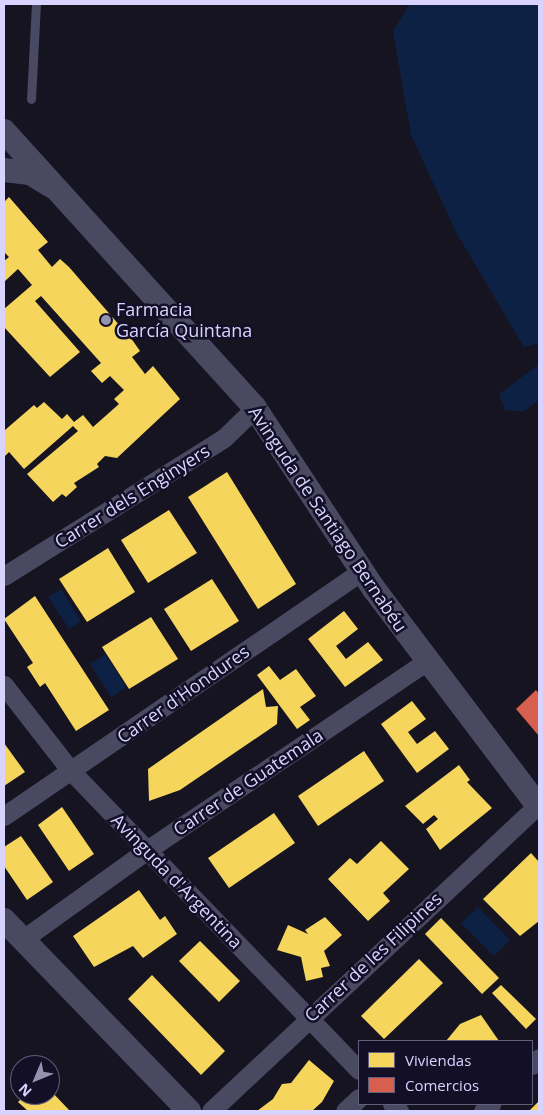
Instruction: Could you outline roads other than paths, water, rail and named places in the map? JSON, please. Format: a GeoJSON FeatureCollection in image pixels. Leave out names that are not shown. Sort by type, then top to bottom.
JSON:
{"type":"FeatureCollection","features":[{"type":"Feature","properties":{"kind":"street","name":"Avinguda de Santiago Bernabéu"},"geometry":{"type":"LineString","coordinates":[[4,131],[64,193],[136,279],[255,408],[361,572],[539,806]]}},
{"type":"Feature","properties":{"kind":"street"},"geometry":{"type":"LineString","coordinates":[[4,170],[30,173],[64,193]]}},
{"type":"Feature","properties":{"kind":"street","name":"Carrer dels Enginyers"},"geometry":{"type":"LineString","coordinates":[[4,576],[224,438],[255,408]]}},
{"type":"Feature","properties":{"kind":"street","name":"Carrer d'Hondures"},"geometry":{"type":"LineString","coordinates":[[4,816],[361,572]]}},
{"type":"Feature","properties":{"kind":"street","name":"Carrer de Guatemala"},"geometry":{"type":"LineString","coordinates":[[26,944],[33,932],[147,850],[427,661]]}},
{"type":"Feature","properties":{"kind":"street","name":"Avinguda d'Argentina"},"geometry":{"type":"LineString","coordinates":[[4,685],[71,771],[358,1069]]}},
{"type":"Feature","properties":{"kind":"street","name":"Carrer de les Filipines"},"geometry":{"type":"LineString","coordinates":[[212,1111],[308,1016],[539,806]]}},
{"type":"Feature","properties":{"kind":"street"},"geometry":{"type":"LineString","coordinates":[[4,920],[189,1111]]}},
{"type":"Feature","properties":{"kind":"street"},"geometry":{"type":"LineString","coordinates":[[346,1111],[358,1099]]}},
{"type":"Feature","properties":{"kind":"lane"},"geometry":{"type":"LineString","coordinates":[[31,99],[36,4]]}},
{"type":"Feature","properties":{"kind":"water"},"geometry":{"type":"Polygon","coordinates":[[[410,4],[539,4],[539,343],[524,347],[456,232],[411,135],[393,31],[410,4]]]}},
{"type":"Feature","properties":{"kind":"water"},"geometry":{"type":"Polygon","coordinates":[[[539,364],[539,400],[523,412],[505,410],[499,394],[539,364]]]}},
{"type":"Feature","properties":{"kind":"water"},"geometry":{"type":"Polygon","coordinates":[[[61,589],[81,621],[69,629],[48,597],[61,589]]]}},
{"type":"Feature","properties":{"kind":"water"},"geometry":{"type":"Polygon","coordinates":[[[105,654],[126,687],[111,697],[90,664],[105,654]]]}},
{"type":"Feature","properties":{"kind":"water"},"geometry":{"type":"Polygon","coordinates":[[[478,907],[510,940],[494,956],[461,923],[478,907]]]}},
{"type":"Feature","properties":{"kind":"place","name":"Farmacia García Quintana"},"geometry":{"type":"Point","coordinates":[106,320]}}]}
